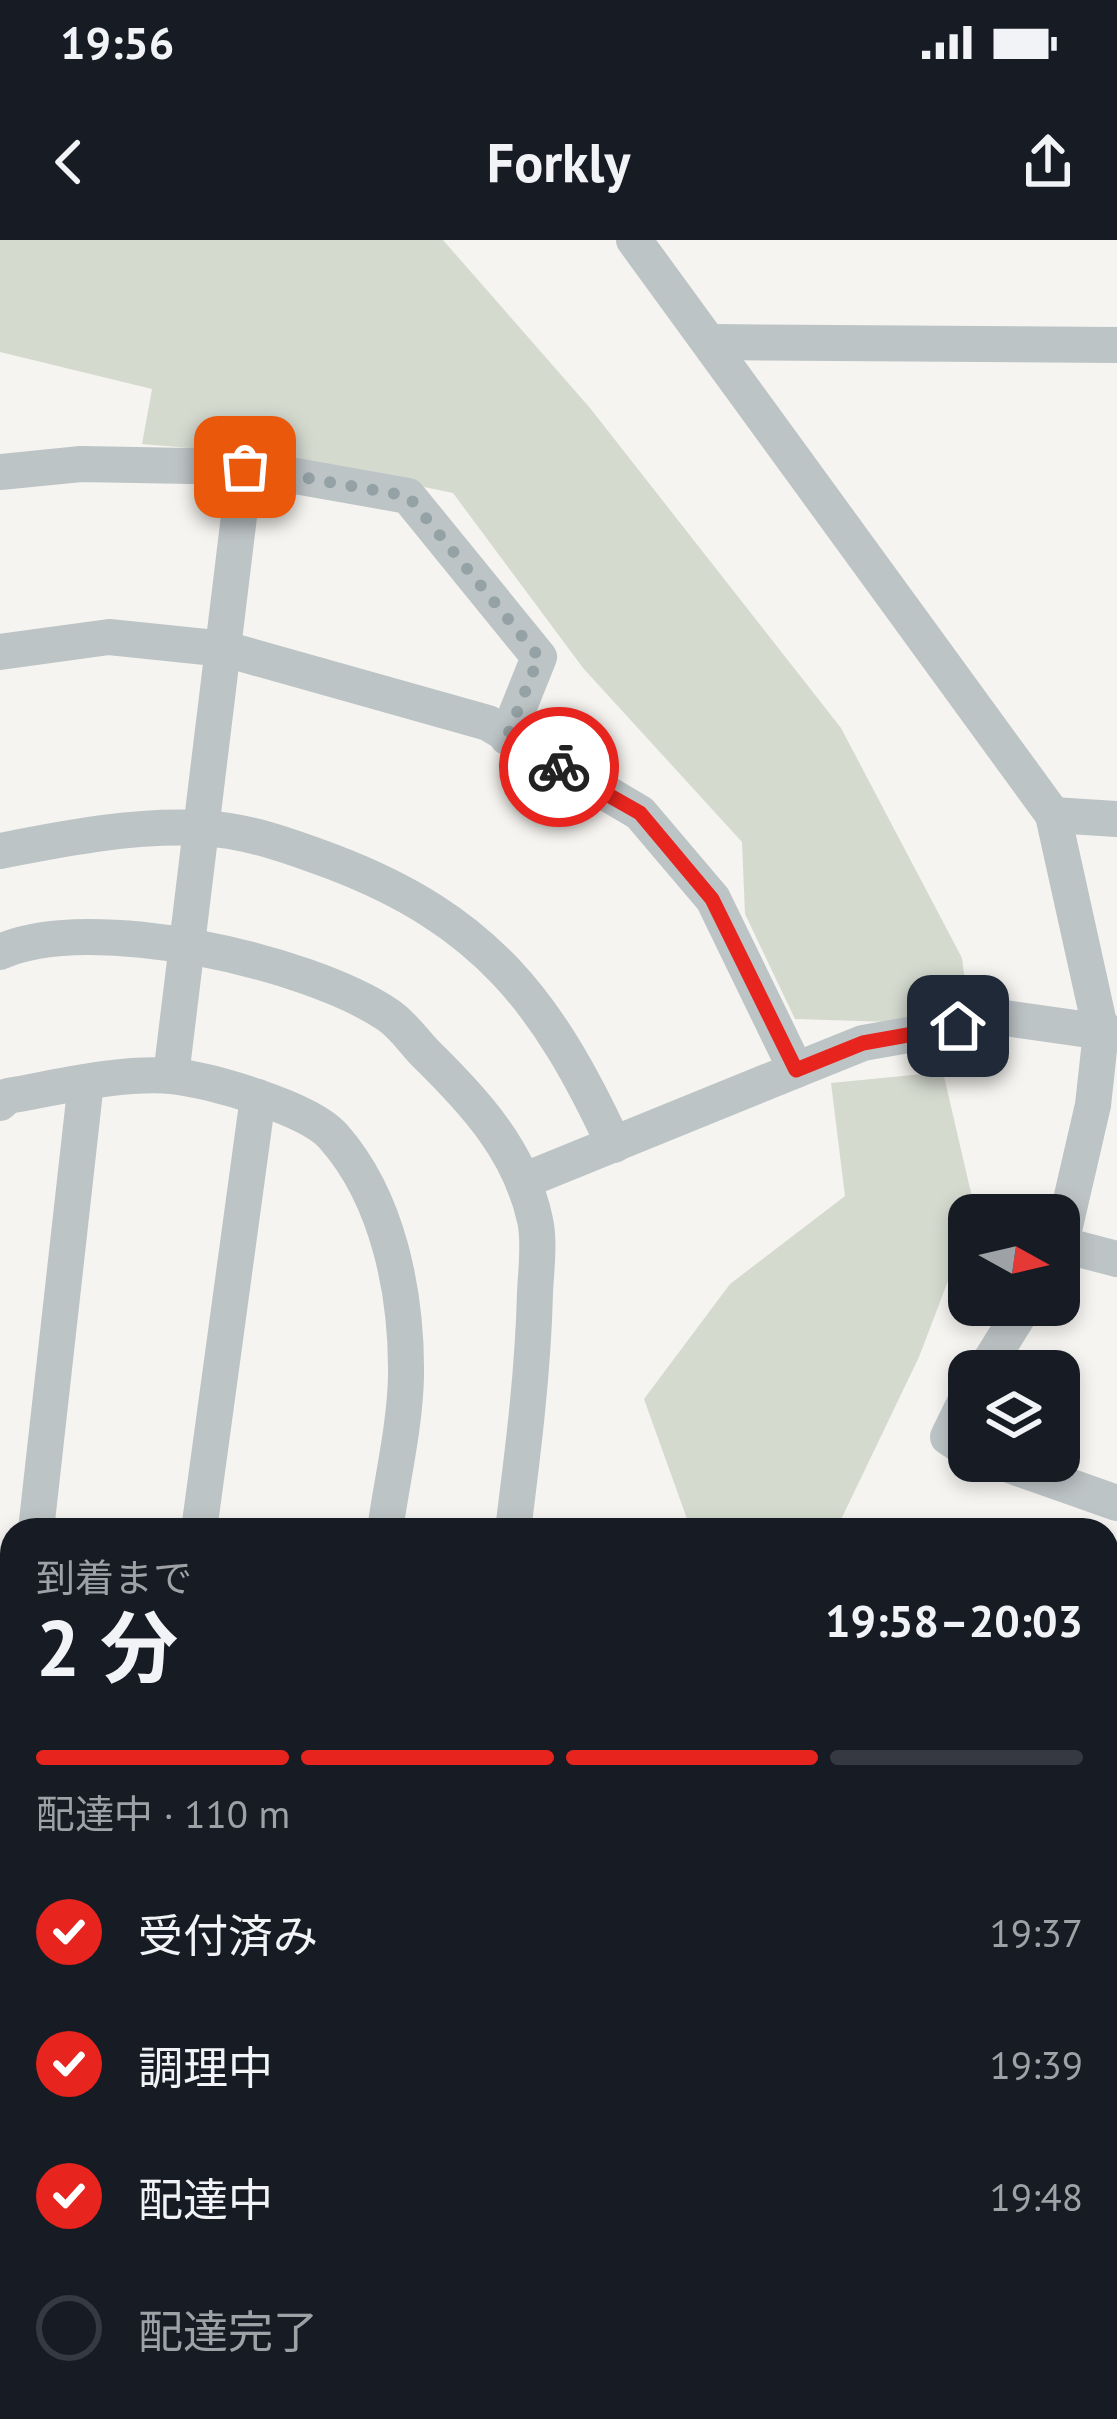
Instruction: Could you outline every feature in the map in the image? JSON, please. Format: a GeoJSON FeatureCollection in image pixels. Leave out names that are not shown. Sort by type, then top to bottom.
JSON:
{"type":"FeatureCollection","features":[{"type":"Feature","properties":{"kind":"street"},"geometry":{"type":"LineString","coordinates":[[634,240],[1053,814],[1109,1033],[1073,1194]]}},
{"type":"Feature","properties":{"kind":"street"},"geometry":{"type":"LineString","coordinates":[[710,342],[1117,345]]}},
{"type":"Feature","properties":{"kind":"street"},"geometry":{"type":"LineString","coordinates":[[0,472],[81,464],[245,467],[408,496],[539,657],[507,737]]}},
{"type":"Feature","properties":{"kind":"street"},"geometry":{"type":"LineString","coordinates":[[171,1076],[245,467]]}},
{"type":"Feature","properties":{"kind":"street"},"geometry":{"type":"LineString","coordinates":[[0,652],[109,637],[225,649],[488,722],[640,813],[712,899],[796,1070]]}},
{"type":"Feature","properties":{"kind":"street"},"geometry":{"type":"LineString","coordinates":[[1053,814],[1117,819]]}},
{"type":"Feature","properties":{"kind":"street"},"geometry":{"type":"LineString","coordinates":[[0,851],[106,830],[202,828],[271,839],[363,874],[444,915],[527,994],[574,1059],[614,1145]]}},
{"type":"Feature","properties":{"kind":"street"},"geometry":{"type":"LineString","coordinates":[[0,952],[62,940],[132,938],[294,972],[348,992],[392,1017],[471,1096],[523,1181],[536,1224],[533,1365],[514,1518]]}},
{"type":"Feature","properties":{"kind":"street"},"geometry":{"type":"LineString","coordinates":[[523,1181],[863,1043],[1005,1018],[1109,1033]]}},
{"type":"Feature","properties":{"kind":"street"},"geometry":{"type":"LineString","coordinates":[[0,1103],[8,1096],[86,1082],[171,1076],[258,1097],[331,1132],[374,1196],[403,1303],[406,1380],[387,1518]]}},
{"type":"Feature","properties":{"kind":"street"},"geometry":{"type":"LineString","coordinates":[[37,1518],[86,1082]]}},
{"type":"Feature","properties":{"kind":"street"},"geometry":{"type":"LineString","coordinates":[[201,1518],[258,1097]]}},
{"type":"Feature","properties":{"kind":"street"},"geometry":{"type":"LineString","coordinates":[[1080,1252],[1117,1259]]}},
{"type":"Feature","properties":{"kind":"street"},"geometry":{"type":"LineString","coordinates":[[1058,1482],[1117,1503]]}},
{"type":"Feature","properties":{"kind":"shaded area"},"geometry":{"type":"Polygon","coordinates":[[[0,240],[443,240],[590,408],[841,728],[962,958],[970,1019],[956,1024],[795,1019],[745,914],[742,842],[583,668],[453,493],[269,455],[142,444],[152,389],[0,352],[0,240]]]}},
{"type":"Feature","properties":{"kind":"shaded area"},"geometry":{"type":"Polygon","coordinates":[[[943,1072],[971,1194],[948,1194],[948,1281],[919,1357],[842,1518],[687,1518],[644,1399],[730,1284],[845,1196],[831,1083],[943,1072]]]}},
{"type":"Feature","properties":{"kind":"way so far"},"geometry":{"type":"LineString","coordinates":[[245,467],[408,496],[539,657],[507,737],[559,767]]}},
{"type":"Feature","properties":{"kind":"route"},"geometry":{"type":"LineString","coordinates":[[559,767],[640,813],[712,899],[796,1070],[863,1043],[958,1026]]}}]}
